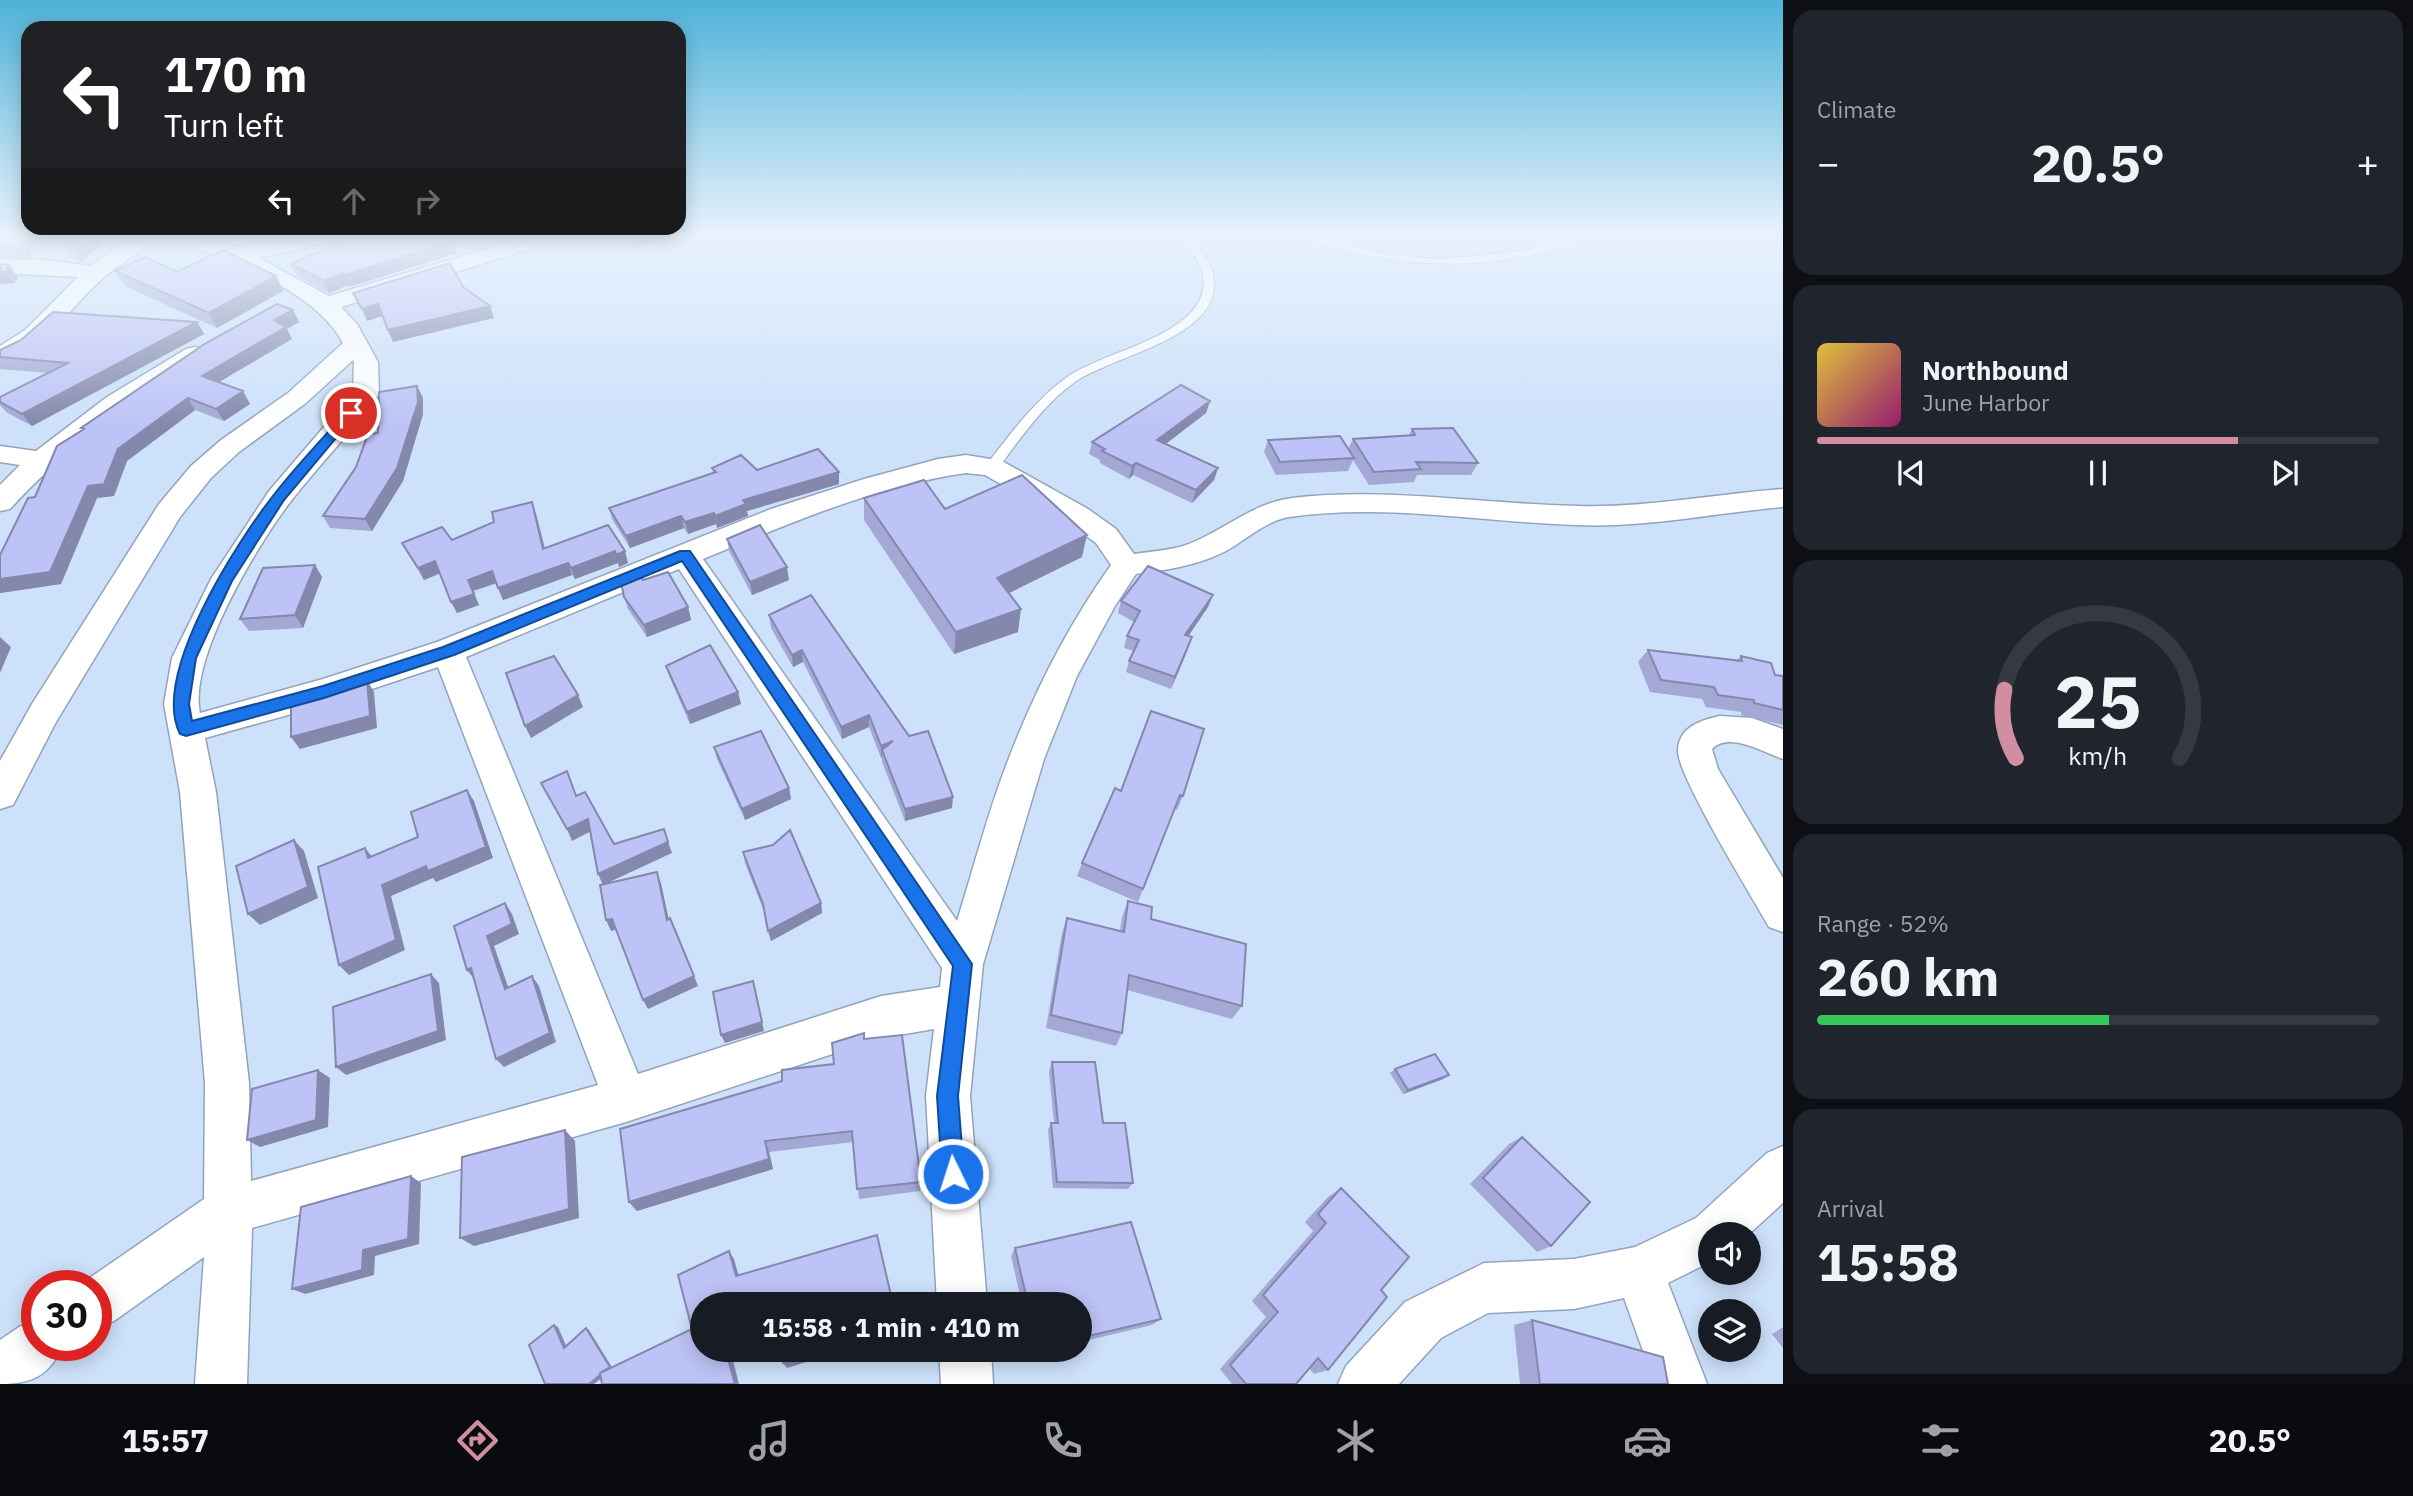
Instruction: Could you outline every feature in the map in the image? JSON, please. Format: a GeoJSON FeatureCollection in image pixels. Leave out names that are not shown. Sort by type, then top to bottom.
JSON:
{"type":"FeatureCollection","features":[{"type":"Feature","properties":{"kind":"street"},"geometry":{"type":"LineString","coordinates":[[0,357],[33,335],[69,299]]}},
{"type":"Feature","properties":{"kind":"street"},"geometry":{"type":"LineString","coordinates":[[305,300],[310,299]]}},
{"type":"Feature","properties":{"kind":"street"},"geometry":{"type":"LineString","coordinates":[[221,1384],[228,1264],[228,1083],[198,792],[181,704],[188,658],[226,579],[279,497],[366,394],[366,362],[345,324],[305,300]]}},
{"type":"Feature","properties":{"kind":"street"},"geometry":{"type":"LineString","coordinates":[[0,502],[42,460],[125,395],[215,343]]}},
{"type":"Feature","properties":{"kind":"street"},"geometry":{"type":"LineString","coordinates":[[0,794],[44,713],[169,511],[211,463],[297,398],[356,344]]}},
{"type":"Feature","properties":{"kind":"street"},"geometry":{"type":"LineString","coordinates":[[0,454],[42,460]]}},
{"type":"Feature","properties":{"kind":"street"},"geometry":{"type":"LineString","coordinates":[[186,730],[324,692],[448,651],[781,516],[874,485],[966,464],[992,467],[1078,516],[1106,536],[1127,565]]}},
{"type":"Feature","properties":{"kind":"street"},"geometry":{"type":"LineString","coordinates":[[961,1292],[948,1096],[960,984],[1026,759],[1061,676],[1103,600],[1127,565],[1171,559],[1205,549],[1255,517],[1288,508],[1350,505],[1619,517],[1783,498]]}},
{"type":"Feature","properties":{"kind":"street"},"geometry":{"type":"LineString","coordinates":[[685,555],[960,984]]}},
{"type":"Feature","properties":{"kind":"street"},"geometry":{"type":"LineString","coordinates":[[448,651],[626,1100]]}},
{"type":"Feature","properties":{"kind":"street"},"geometry":{"type":"LineString","coordinates":[[1783,745],[1749,731],[1719,729],[1704,734],[1695,747],[1695,758],[1783,914]]}},
{"type":"Feature","properties":{"kind":"street"},"geometry":{"type":"LineString","coordinates":[[112,1292],[228,1211],[626,1100],[881,1017],[960,984]]}},
{"type":"Feature","properties":{"kind":"street"},"geometry":{"type":"LineString","coordinates":[[1726,1222],[1771,1184],[1783,1169]]}},
{"type":"Feature","properties":{"kind":"street"},"geometry":{"type":"LineString","coordinates":[[1364,1384],[1423,1320],[1484,1289],[1574,1284],[1639,1271],[1698,1242]]}},
{"type":"Feature","properties":{"kind":"street"},"geometry":{"type":"LineString","coordinates":[[1639,1271],[1681,1384]]}},
{"type":"Feature","properties":{"kind":"street"},"geometry":{"type":"LineString","coordinates":[[0,1371],[21,1356]]}},
{"type":"Feature","properties":{"kind":"street"},"geometry":{"type":"LineString","coordinates":[[966,1362],[967,1384]]}},
{"type":"Feature","properties":{"kind":"lane"},"geometry":{"type":"LineString","coordinates":[[992,467],[1015,437],[1067,382],[1084,371],[1189,324],[1205,306],[1206,299]]}},
{"type":"Feature","properties":{"kind":"building"},"geometry":{"type":"Polygon","coordinates":[[[177,299],[235,299],[209,313],[177,299]]]}},
{"type":"Feature","properties":{"kind":"building"},"geometry":{"type":"Polygon","coordinates":[[[356,299],[479,299],[490,306],[388,330],[378,304],[362,309],[356,299]]]}},
{"type":"Feature","properties":{"kind":"building"},"geometry":{"type":"Polygon","coordinates":[[[277,304],[293,310],[274,320],[286,327],[202,376],[243,391],[216,409],[188,398],[118,449],[104,484],[88,486],[50,572],[0,579],[0,555],[28,498],[35,497],[57,446],[206,343],[277,304]]]}},
{"type":"Feature","properties":{"kind":"building"},"geometry":{"type":"Polygon","coordinates":[[[53,312],[197,322],[22,414],[0,402],[0,397],[68,363],[0,357],[0,350],[21,340],[53,312]]]}},
{"type":"Feature","properties":{"kind":"building"},"geometry":{"type":"Polygon","coordinates":[[[1181,385],[1210,401],[1157,440],[1218,468],[1196,490],[1136,463],[1132,466],[1102,451],[1105,449],[1092,442],[1181,385]]]}},
{"type":"Feature","properties":{"kind":"building"},"geometry":{"type":"Polygon","coordinates":[[[417,386],[418,402],[397,468],[365,519],[323,516],[356,467],[368,434],[378,433],[379,392],[417,386]]]}},
{"type":"Feature","properties":{"kind":"building"},"geometry":{"type":"Polygon","coordinates":[[[1453,428],[1478,463],[1416,462],[1421,469],[1374,472],[1353,439],[1415,435],[1412,429],[1453,428]]]}},
{"type":"Feature","properties":{"kind":"building"},"geometry":{"type":"Polygon","coordinates":[[[1340,436],[1354,458],[1280,462],[1268,440],[1340,436]]]}},
{"type":"Feature","properties":{"kind":"building"},"geometry":{"type":"Polygon","coordinates":[[[818,449],[839,472],[743,500],[746,504],[715,516],[714,513],[685,522],[681,516],[626,536],[609,508],[716,472],[712,468],[741,455],[757,470],[818,449]]]}},
{"type":"Feature","properties":{"kind":"building"},"geometry":{"type":"Polygon","coordinates":[[[1022,475],[1087,535],[997,578],[1021,609],[956,632],[864,498],[924,480],[945,509],[1022,475]]]}},
{"type":"Feature","properties":{"kind":"building"},"geometry":{"type":"Polygon","coordinates":[[[532,502],[543,549],[608,525],[625,551],[616,555],[615,551],[571,568],[568,563],[498,588],[492,571],[468,580],[474,594],[451,602],[435,561],[418,568],[402,543],[442,527],[452,540],[494,522],[492,512],[532,502]]]}},
{"type":"Feature","properties":{"kind":"building"},"geometry":{"type":"Polygon","coordinates":[[[760,525],[787,567],[750,582],[727,539],[760,525]]]}},
{"type":"Feature","properties":{"kind":"building"},"geometry":{"type":"Polygon","coordinates":[[[315,565],[295,615],[240,619],[263,568],[315,565]]]}},
{"type":"Feature","properties":{"kind":"building"},"geometry":{"type":"Polygon","coordinates":[[[1148,566],[1213,595],[1185,635],[1192,637],[1175,677],[1129,661],[1139,640],[1127,636],[1140,611],[1121,601],[1148,566]]]}},
{"type":"Feature","properties":{"kind":"building"},"geometry":{"type":"Polygon","coordinates":[[[668,572],[688,607],[644,625],[624,597],[621,582],[639,574],[643,580],[668,572]]]}},
{"type":"Feature","properties":{"kind":"building"},"geometry":{"type":"Polygon","coordinates":[[[811,595],[909,736],[928,731],[953,797],[905,809],[882,750],[893,741],[881,746],[869,715],[841,727],[802,650],[792,655],[769,615],[811,595]]]}},
{"type":"Feature","properties":{"kind":"building"},"geometry":{"type":"Polygon","coordinates":[[[710,645],[738,692],[687,712],[666,666],[710,645]]]}},
{"type":"Feature","properties":{"kind":"building"},"geometry":{"type":"Polygon","coordinates":[[[1648,650],[1742,661],[1741,656],[1771,663],[1775,675],[1783,676],[1783,710],[1754,703],[1754,700],[1718,695],[1714,687],[1661,680],[1648,650]]]}},
{"type":"Feature","properties":{"kind":"building"},"geometry":{"type":"Polygon","coordinates":[[[554,656],[578,695],[525,726],[506,673],[554,656]]]}},
{"type":"Feature","properties":{"kind":"building"},"geometry":{"type":"Polygon","coordinates":[[[367,680],[370,716],[291,737],[291,702],[367,680]]]}},
{"type":"Feature","properties":{"kind":"building"},"geometry":{"type":"Polygon","coordinates":[[[1151,711],[1204,729],[1183,796],[1180,795],[1143,889],[1082,863],[1115,788],[1121,791],[1151,711]]]}},
{"type":"Feature","properties":{"kind":"building"},"geometry":{"type":"Polygon","coordinates":[[[761,731],[789,788],[742,809],[714,747],[761,731]]]}},
{"type":"Feature","properties":{"kind":"building"},"geometry":{"type":"Polygon","coordinates":[[[567,771],[576,796],[585,792],[614,844],[664,829],[668,842],[598,874],[588,819],[567,829],[541,783],[567,771]]]}},
{"type":"Feature","properties":{"kind":"building"},"geometry":{"type":"Polygon","coordinates":[[[467,790],[486,847],[428,871],[426,866],[382,885],[396,940],[339,965],[318,867],[365,848],[368,858],[418,837],[411,812],[467,790]]]}},
{"type":"Feature","properties":{"kind":"building"},"geometry":{"type":"Polygon","coordinates":[[[790,830],[821,903],[768,931],[763,904],[743,852],[773,845],[790,830]]]}},
{"type":"Feature","properties":{"kind":"building"},"geometry":{"type":"Polygon","coordinates":[[[294,840],[308,887],[248,914],[236,866],[294,840]]]}},
{"type":"Feature","properties":{"kind":"building"},"geometry":{"type":"Polygon","coordinates":[[[657,872],[667,920],[670,918],[694,976],[643,1000],[612,919],[606,920],[600,885],[657,872]]]}},
{"type":"Feature","properties":{"kind":"building"},"geometry":{"type":"Polygon","coordinates":[[[1128,901],[1152,907],[1151,919],[1246,944],[1242,1006],[1129,975],[1122,1033],[1051,1015],[1067,918],[1124,932],[1128,901]]]}},
{"type":"Feature","properties":{"kind":"building"},"geometry":{"type":"Polygon","coordinates":[[[505,903],[512,924],[487,936],[505,989],[532,976],[550,1033],[496,1059],[471,968],[467,970],[454,926],[505,903]]]}},
{"type":"Feature","properties":{"kind":"building"},"geometry":{"type":"Polygon","coordinates":[[[431,974],[438,1031],[336,1067],[333,1007],[431,974]]]}},
{"type":"Feature","properties":{"kind":"building"},"geometry":{"type":"Polygon","coordinates":[[[753,981],[762,1022],[721,1035],[713,992],[753,981]]]}},
{"type":"Feature","properties":{"kind":"building"},"geometry":{"type":"Polygon","coordinates":[[[864,1033],[864,1039],[902,1035],[921,1182],[857,1189],[852,1131],[765,1141],[769,1159],[629,1202],[620,1129],[782,1081],[782,1070],[834,1064],[832,1043],[864,1033]]]}},
{"type":"Feature","properties":{"kind":"building"},"geometry":{"type":"Polygon","coordinates":[[[1435,1054],[1449,1075],[1408,1090],[1395,1069],[1435,1054]]]}},
{"type":"Feature","properties":{"kind":"building"},"geometry":{"type":"Polygon","coordinates":[[[1052,1062],[1095,1062],[1103,1123],[1125,1123],[1133,1183],[1057,1182],[1051,1123],[1058,1123],[1052,1062]]]}},
{"type":"Feature","properties":{"kind":"building"},"geometry":{"type":"Polygon","coordinates":[[[318,1070],[316,1120],[247,1140],[252,1089],[318,1070]]]}},
{"type":"Feature","properties":{"kind":"building"},"geometry":{"type":"Polygon","coordinates":[[[565,1130],[569,1209],[460,1238],[462,1157],[565,1130]]]}},
{"type":"Feature","properties":{"kind":"building"},"geometry":{"type":"Polygon","coordinates":[[[1522,1137],[1590,1202],[1551,1246],[1483,1178],[1522,1137]]]}},
{"type":"Feature","properties":{"kind":"building"},"geometry":{"type":"Polygon","coordinates":[[[411,1176],[408,1239],[363,1250],[362,1270],[292,1289],[301,1207],[411,1176]]]}},
{"type":"Feature","properties":{"kind":"building"},"geometry":{"type":"Polygon","coordinates":[[[1341,1188],[1409,1257],[1381,1290],[1387,1297],[1328,1370],[1318,1358],[1296,1384],[1246,1384],[1230,1365],[1278,1312],[1263,1295],[1326,1223],[1318,1214],[1341,1188]]]}},
{"type":"Feature","properties":{"kind":"building"},"geometry":{"type":"Polygon","coordinates":[[[1131,1222],[1161,1319],[1092,1335],[1092,1292],[1025,1292],[1015,1248],[1131,1222]]]}},
{"type":"Feature","properties":{"kind":"building"},"geometry":{"type":"Polygon","coordinates":[[[877,1235],[890,1292],[690,1292],[690,1321],[678,1275],[729,1251],[736,1276],[877,1235]]]}},
{"type":"Feature","properties":{"kind":"building"},"geometry":{"type":"Polygon","coordinates":[[[1532,1320],[1663,1357],[1668,1384],[1540,1384],[1532,1320]]]}},
{"type":"Feature","properties":{"kind":"building"},"geometry":{"type":"Polygon","coordinates":[[[554,1325],[564,1348],[586,1328],[610,1367],[589,1384],[545,1384],[529,1345],[554,1325]]]}},
{"type":"Feature","properties":{"kind":"building"},"geometry":{"type":"Polygon","coordinates":[[[690,1330],[690,1362],[729,1362],[735,1384],[602,1384],[600,1373],[690,1330]]]}},
{"type":"Feature","properties":{"kind":"route"},"geometry":{"type":"LineString","coordinates":[[351,413],[279,497],[226,579],[188,658],[181,704],[186,730],[324,692],[448,651],[685,555],[962,964],[948,1096],[953,1174]]}}]}
